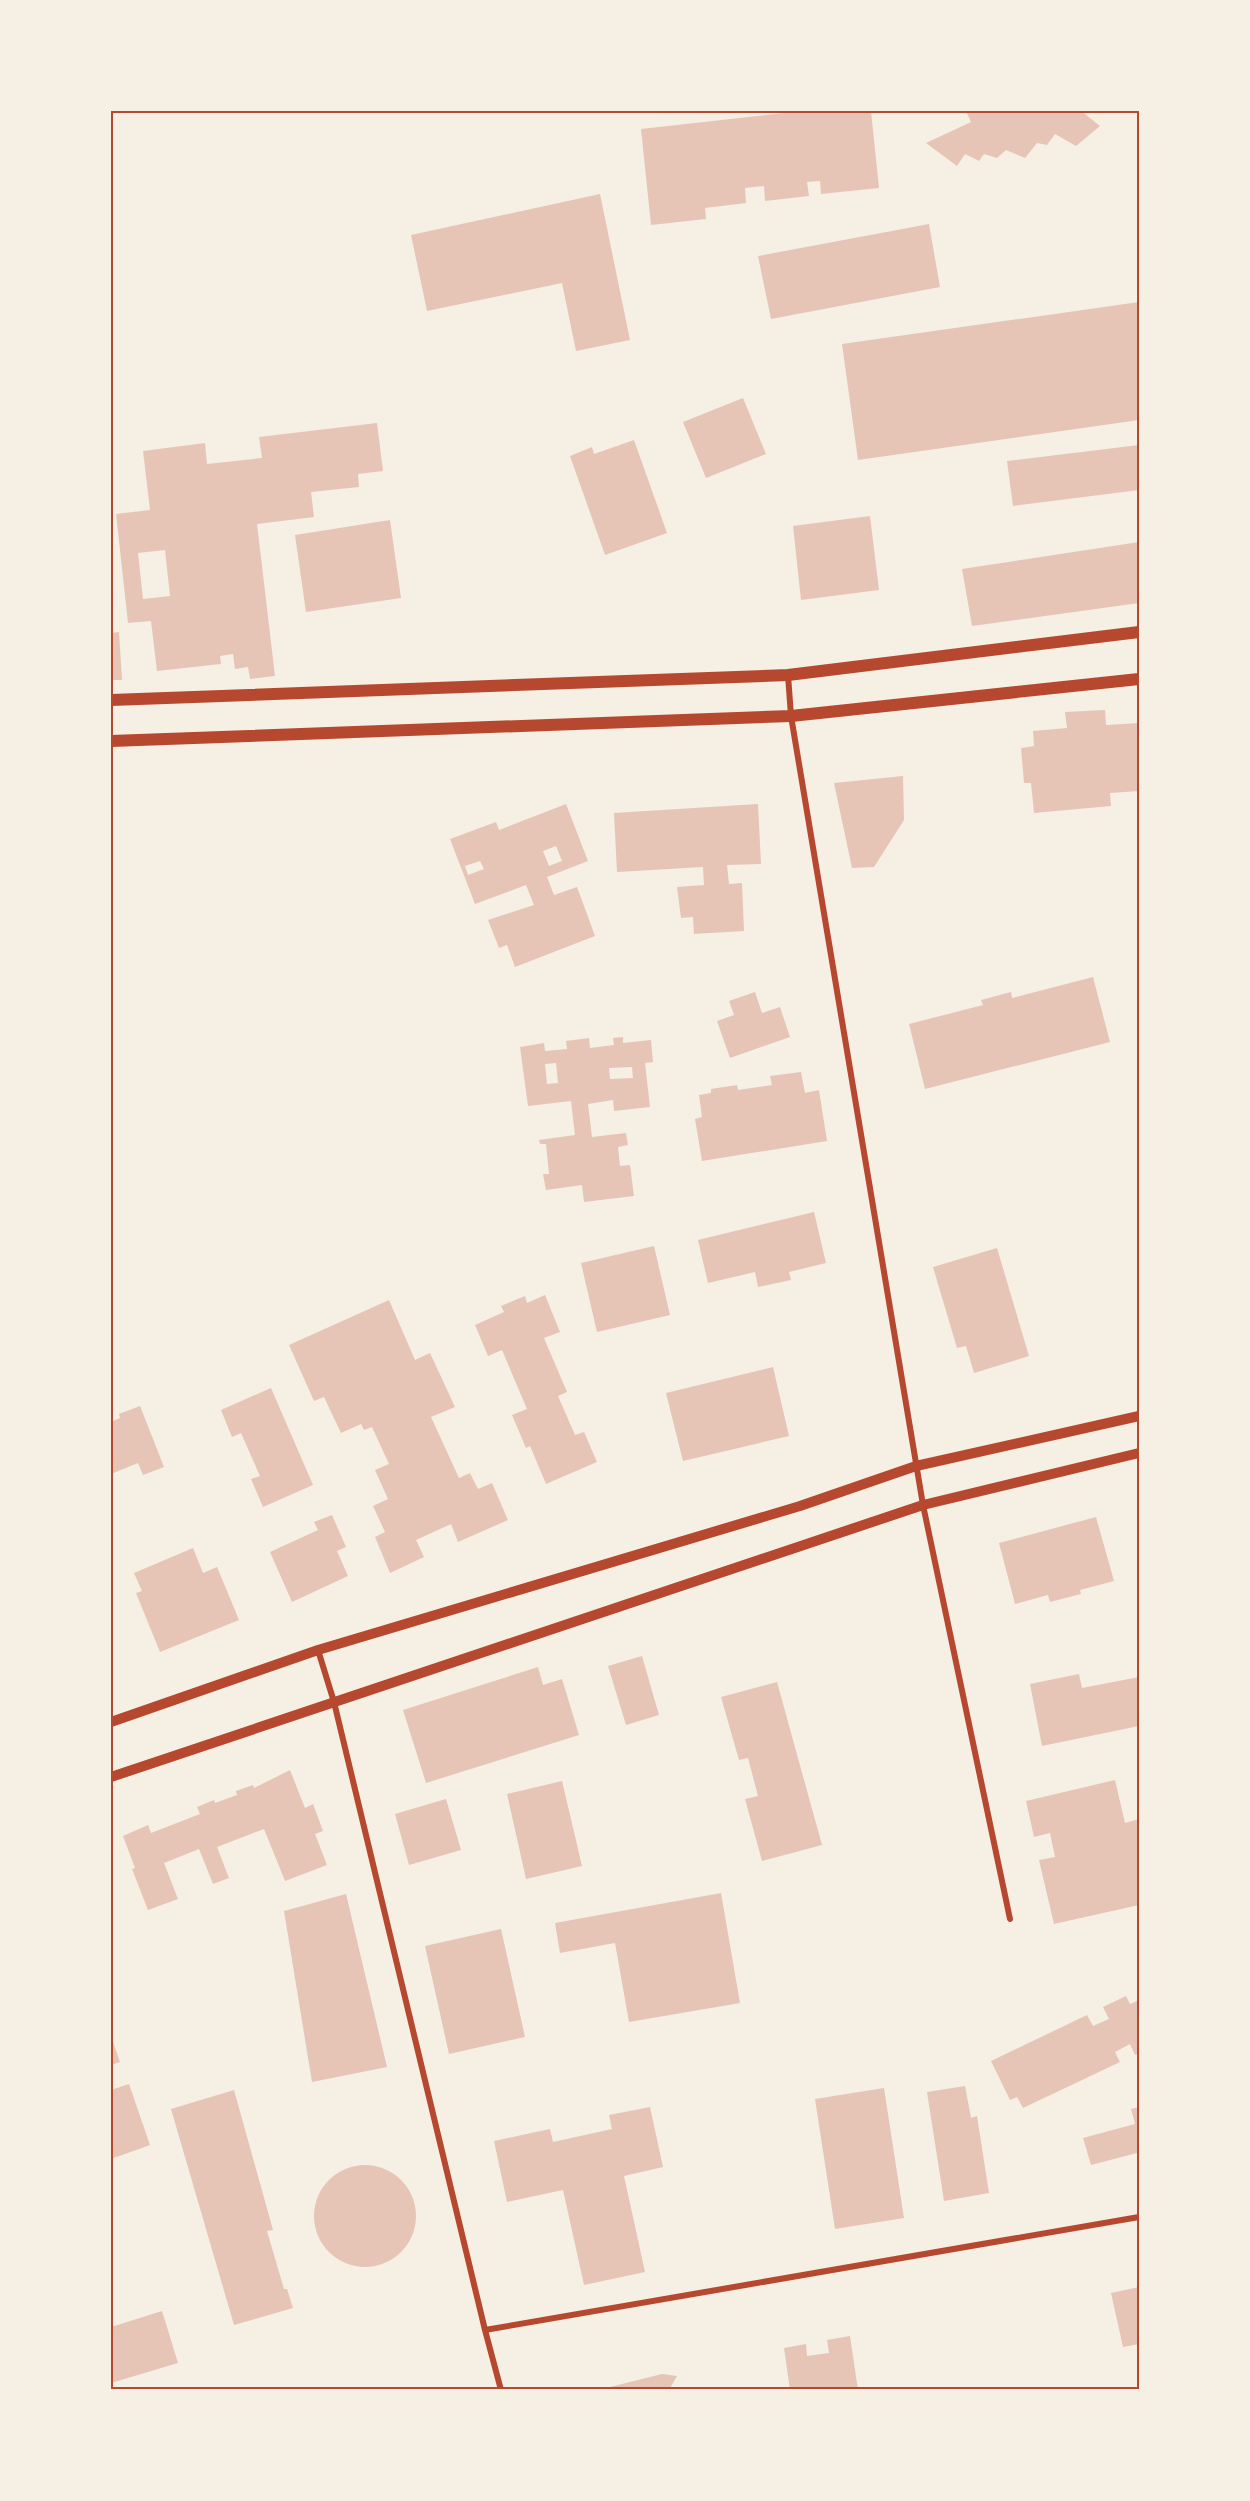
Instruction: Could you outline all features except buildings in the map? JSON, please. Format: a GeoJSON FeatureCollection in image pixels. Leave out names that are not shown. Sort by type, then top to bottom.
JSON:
{"type":"FeatureCollection","features":[{"type":"Feature","properties":{"kind":"main road"},"geometry":{"type":"LineString","coordinates":[[111,700],[788,675],[1139,632]]}},
{"type":"Feature","properties":{"kind":"main road"},"geometry":{"type":"LineString","coordinates":[[111,741],[791,716],[1139,679]]}},
{"type":"Feature","properties":{"kind":"street"},"geometry":{"type":"LineString","coordinates":[[788,675],[791,716],[916,1466],[1010,1919]]}},
{"type":"Feature","properties":{"kind":"street"},"geometry":{"type":"LineString","coordinates":[[111,1722],[318,1650],[800,1506],[916,1466],[1139,1416]]}},
{"type":"Feature","properties":{"kind":"street"},"geometry":{"type":"LineString","coordinates":[[111,1777],[923,1505],[1139,1454]]}},
{"type":"Feature","properties":{"kind":"street"},"geometry":{"type":"LineString","coordinates":[[318,1650],[334,1702],[501,2390]]}},
{"type":"Feature","properties":{"kind":"street"},"geometry":{"type":"LineString","coordinates":[[485,2330],[1139,2217]]}}]}
